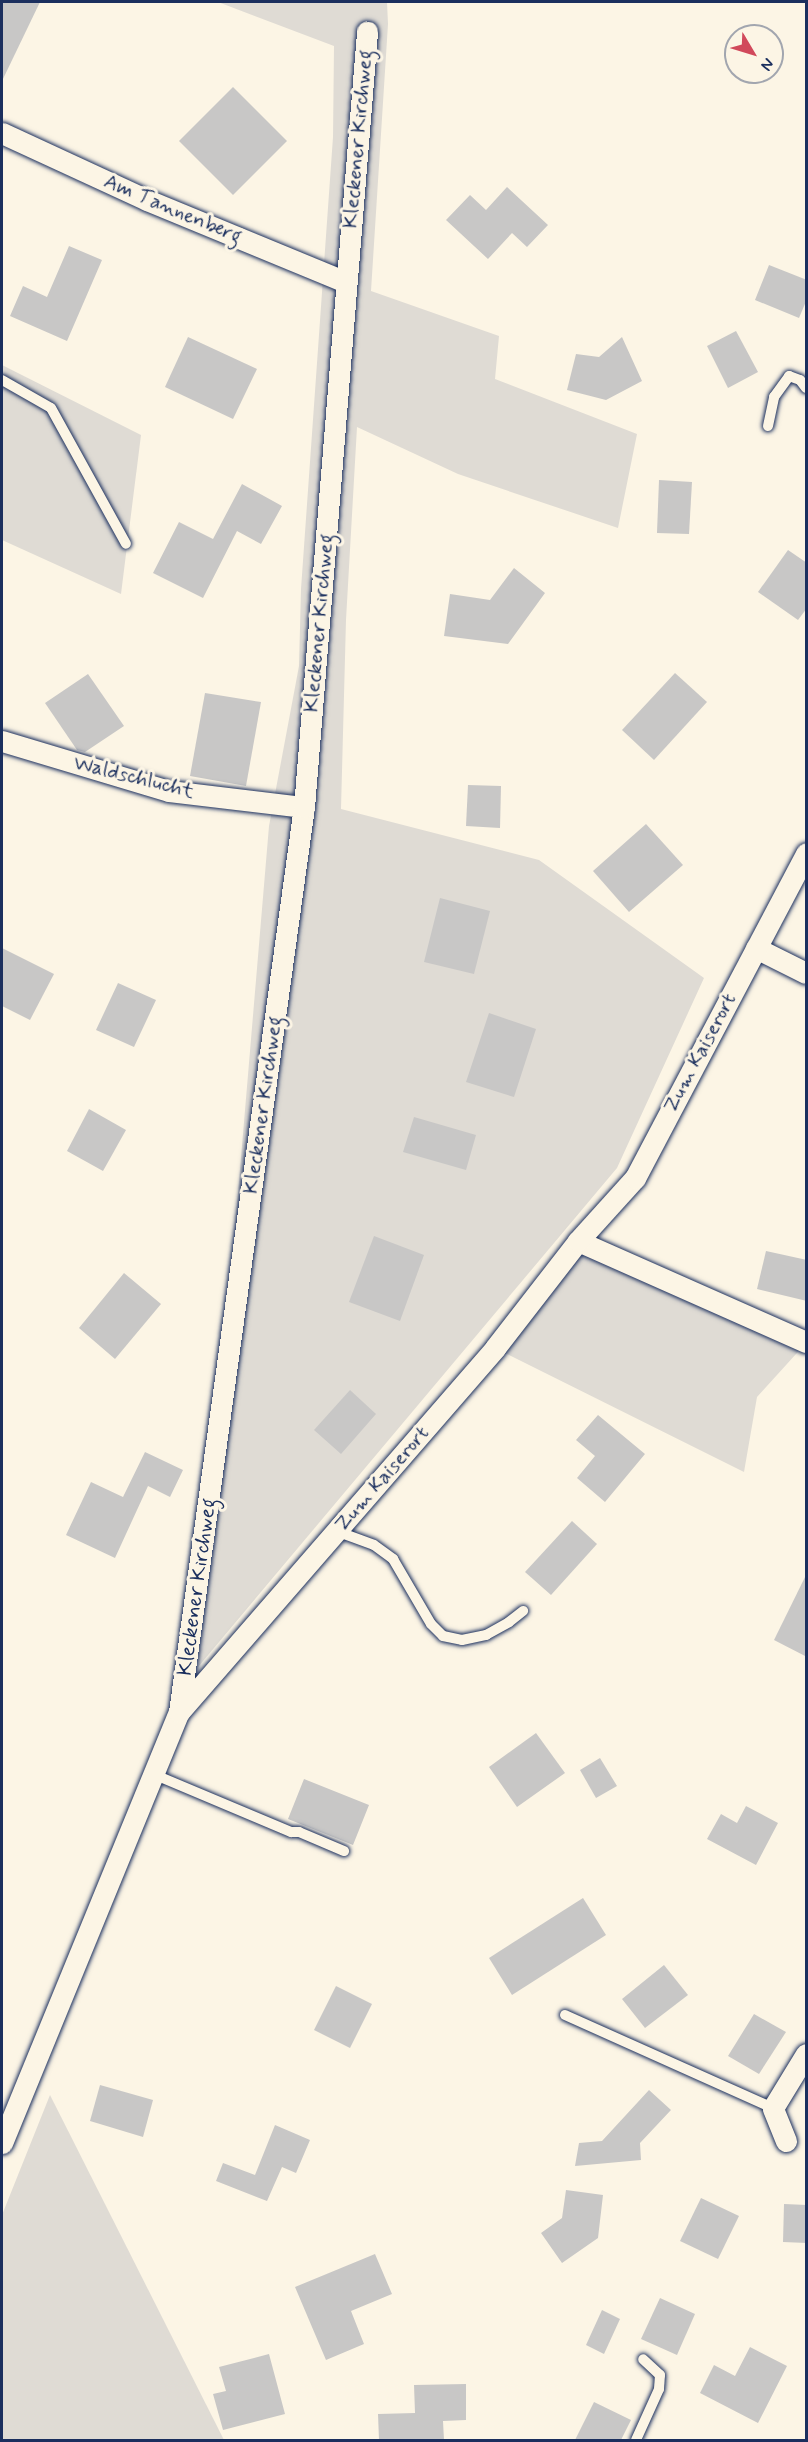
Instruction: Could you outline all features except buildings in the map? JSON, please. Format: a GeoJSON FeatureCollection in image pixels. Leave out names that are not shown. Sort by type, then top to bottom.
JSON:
{"type":"FeatureCollection","features":[{"type":"Feature","properties":{"kind":"street","name":"Kleckener Kirchweg"},"geometry":{"type":"LineString","coordinates":[[4,2130],[179,1712],[304,807],[367,32]]}},
{"type":"Feature","properties":{"kind":"street","name":"Am Tannenberg"},"geometry":{"type":"LineString","coordinates":[[2,133],[147,200],[346,282]]}},
{"type":"Feature","properties":{"kind":"street","name":"Waldschlucht"},"geometry":{"type":"LineString","coordinates":[[2,741],[170,791],[304,807]]}},
{"type":"Feature","properties":{"kind":"street","name":"Zum Kaiserort"},"geometry":{"type":"LineString","coordinates":[[179,1712],[495,1348],[578,1241],[634,1178],[807,853]]}},
{"type":"Feature","properties":{"kind":"street"},"geometry":{"type":"LineString","coordinates":[[756,948],[807,973]]}},
{"type":"Feature","properties":{"kind":"street"},"geometry":{"type":"LineString","coordinates":[[578,1241],[807,1342]]}},
{"type":"Feature","properties":{"kind":"street"},"geometry":{"type":"LineString","coordinates":[[786,2141],[773,2108],[807,2054]]}},
{"type":"Feature","properties":{"kind":"lane"},"geometry":{"type":"LineString","coordinates":[[768,426],[774,398],[789,376],[800,380],[807,388]]}},
{"type":"Feature","properties":{"kind":"lane"},"geometry":{"type":"LineString","coordinates":[[2,380],[51,408],[126,544]]}},
{"type":"Feature","properties":{"kind":"lane"},"geometry":{"type":"LineString","coordinates":[[336,1531],[374,1545],[393,1559],[431,1624],[443,1636],[462,1640],[486,1635],[509,1623],[523,1611]]}},
{"type":"Feature","properties":{"kind":"lane"},"geometry":{"type":"LineString","coordinates":[[153,1774],[291,1832],[299,1832],[344,1851]]}},
{"type":"Feature","properties":{"kind":"lane"},"geometry":{"type":"LineString","coordinates":[[566,2015],[773,2108]]}},
{"type":"Feature","properties":{"kind":"lane"},"geometry":{"type":"LineString","coordinates":[[636,2440],[659,2389],[660,2375],[643,2359]]}},
{"type":"Feature","properties":{"kind":"shaded area"},"geometry":{"type":"Polygon","coordinates":[[[218,2],[387,2],[388,24],[371,291],[499,336],[495,379],[637,434],[618,528],[458,474],[357,427],[346,620],[341,809],[539,860],[704,978],[617,1168],[198,1667],[269,826],[299,666],[301,589],[333,137],[334,46],[218,2]]]}},
{"type":"Feature","properties":{"kind":"shaded area"},"geometry":{"type":"Polygon","coordinates":[[[2,365],[141,435],[121,594],[2,540],[2,365]]]}},
{"type":"Feature","properties":{"kind":"shaded area"},"geometry":{"type":"Polygon","coordinates":[[[578,1241],[806,1343],[757,1397],[744,1472],[495,1348],[578,1241]]]}},
{"type":"Feature","properties":{"kind":"shaded area"},"geometry":{"type":"Polygon","coordinates":[[[50,2095],[224,2440],[2,2440],[2,2215],[50,2095]]]}}]}
